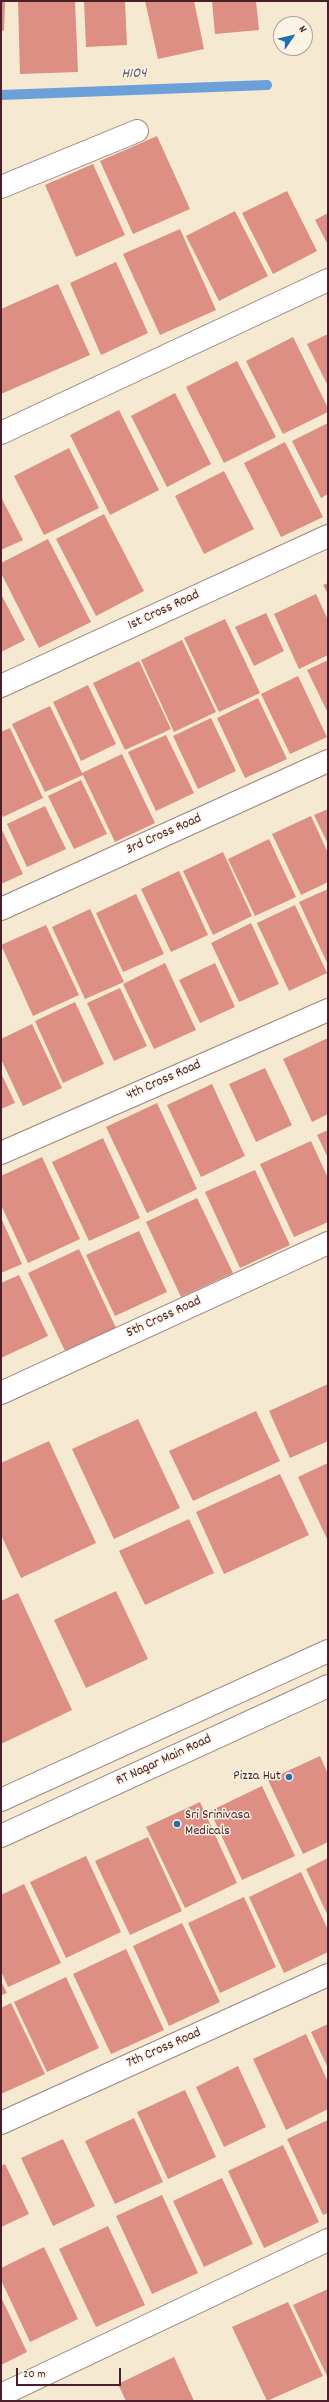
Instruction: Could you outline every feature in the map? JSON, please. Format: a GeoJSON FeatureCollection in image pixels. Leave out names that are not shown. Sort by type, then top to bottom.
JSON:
{"type":"FeatureCollection","features":[{"type":"Feature","properties":{"kind":"street"},"geometry":{"type":"LineString","coordinates":[[1,187],[137,131]]}},
{"type":"Feature","properties":{"kind":"street"},"geometry":{"type":"LineString","coordinates":[[1,433],[328,280]]}},
{"type":"Feature","properties":{"kind":"street","name":"1st Cross Road"},"geometry":{"type":"LineString","coordinates":[[1,686],[328,536]]}},
{"type":"Feature","properties":{"kind":"street","name":"3rd Cross Road"},"geometry":{"type":"LineString","coordinates":[[1,909],[328,760]]}},
{"type":"Feature","properties":{"kind":"street","name":"4th Cross Road"},"geometry":{"type":"LineString","coordinates":[[1,1153],[328,1010]]}},
{"type":"Feature","properties":{"kind":"street","name":"5th Cross Road"},"geometry":{"type":"LineString","coordinates":[[1,1393],[328,1243]]}},
{"type":"Feature","properties":{"kind":"street"},"geometry":{"type":"LineString","coordinates":[[1,1800],[328,1651]]}},
{"type":"Feature","properties":{"kind":"street","name":"RT Nagar Main Road"},"geometry":{"type":"LineString","coordinates":[[1,1836],[328,1686]]}},
{"type":"Feature","properties":{"kind":"street","name":"7th Cross Road"},"geometry":{"type":"LineString","coordinates":[[1,2122],[328,1975]]}},
{"type":"Feature","properties":{"kind":"street"},"geometry":{"type":"LineString","coordinates":[[1,2395],[328,2240]]}},
{"type":"Feature","properties":{"kind":"building"},"geometry":{"type":"Polygon","coordinates":[[[1,1],[5,1],[4,31],[1,30],[1,1]]]}},
{"type":"Feature","properties":{"kind":"building"},"geometry":{"type":"Polygon","coordinates":[[[18,1],[75,1],[78,72],[20,74],[18,1]]]}},
{"type":"Feature","properties":{"kind":"building"},"geometry":{"type":"Polygon","coordinates":[[[84,1],[125,1],[127,45],[86,47],[84,1]]]}},
{"type":"Feature","properties":{"kind":"building"},"geometry":{"type":"Polygon","coordinates":[[[145,1],[194,1],[204,49],[158,59],[145,1]]]}},
{"type":"Feature","properties":{"kind":"building"},"geometry":{"type":"Polygon","coordinates":[[[212,1],[256,1],[259,30],[215,34],[212,1]]]}},
{"type":"Feature","properties":{"kind":"building"},"geometry":{"type":"Polygon","coordinates":[[[157,136],[190,209],[133,234],[100,161],[157,136]]]}},
{"type":"Feature","properties":{"kind":"building"},"geometry":{"type":"Polygon","coordinates":[[[93,164],[125,235],[76,257],[45,185],[93,164]]]}},
{"type":"Feature","properties":{"kind":"building"},"geometry":{"type":"Polygon","coordinates":[[[287,191],[317,251],[273,274],[242,213],[287,191]]]}},
{"type":"Feature","properties":{"kind":"building"},"geometry":{"type":"Polygon","coordinates":[[[235,211],[268,276],[219,301],[186,236],[235,211]]]}},
{"type":"Feature","properties":{"kind":"building"},"geometry":{"type":"Polygon","coordinates":[[[328,213],[328,245],[315,220],[328,213]]]}},
{"type":"Feature","properties":{"kind":"building"},"geometry":{"type":"Polygon","coordinates":[[[180,229],[216,310],[160,335],[123,254],[180,229]]]}},
{"type":"Feature","properties":{"kind":"building"},"geometry":{"type":"Polygon","coordinates":[[[116,262],[148,333],[101,355],[70,283],[116,262]]]}},
{"type":"Feature","properties":{"kind":"building"},"geometry":{"type":"Polygon","coordinates":[[[58,284],[90,355],[1,394],[1,309],[58,284]]]}},
{"type":"Feature","properties":{"kind":"building"},"geometry":{"type":"Polygon","coordinates":[[[328,334],[328,386],[307,344],[328,334]]]}},
{"type":"Feature","properties":{"kind":"building"},"geometry":{"type":"Polygon","coordinates":[[[293,337],[328,408],[328,412],[283,434],[246,361],[293,337]]]}},
{"type":"Feature","properties":{"kind":"building"},"geometry":{"type":"Polygon","coordinates":[[[237,361],[276,437],[224,463],[186,387],[237,361]]]}},
{"type":"Feature","properties":{"kind":"building"},"geometry":{"type":"Polygon","coordinates":[[[175,393],[211,464],[167,487],[131,416],[175,393]]]}},
{"type":"Feature","properties":{"kind":"building"},"geometry":{"type":"Polygon","coordinates":[[[119,410],[159,490],[110,515],[70,435],[119,410]]]}},
{"type":"Feature","properties":{"kind":"building"},"geometry":{"type":"Polygon","coordinates":[[[328,423],[328,494],[321,498],[292,441],[328,423]]]}},
{"type":"Feature","properties":{"kind":"building"},"geometry":{"type":"Polygon","coordinates":[[[285,442],[323,517],[281,537],[244,463],[285,442]]]}},
{"type":"Feature","properties":{"kind":"building"},"geometry":{"type":"Polygon","coordinates":[[[69,448],[99,508],[44,535],[14,476],[69,448]]]}},
{"type":"Feature","properties":{"kind":"building"},"geometry":{"type":"Polygon","coordinates":[[[224,471],[254,529],[204,554],[175,496],[224,471]]]}},
{"type":"Feature","properties":{"kind":"building"},"geometry":{"type":"Polygon","coordinates":[[[1,497],[23,540],[1,550],[1,497]]]}},
{"type":"Feature","properties":{"kind":"building"},"geometry":{"type":"Polygon","coordinates":[[[104,514],[144,591],[96,616],[56,539],[104,514]]]}},
{"type":"Feature","properties":{"kind":"building"},"geometry":{"type":"Polygon","coordinates":[[[48,539],[91,622],[39,648],[1,573],[1,563],[48,539]]]}},
{"type":"Feature","properties":{"kind":"building"},"geometry":{"type":"Polygon","coordinates":[[[328,583],[328,594],[323,585],[328,583]]]}},
{"type":"Feature","properties":{"kind":"building"},"geometry":{"type":"Polygon","coordinates":[[[1,594],[25,640],[1,652],[1,594]]]}},
{"type":"Feature","properties":{"kind":"building"},"geometry":{"type":"Polygon","coordinates":[[[316,594],[328,620],[328,655],[299,669],[274,614],[316,594]]]}},
{"type":"Feature","properties":{"kind":"building"},"geometry":{"type":"Polygon","coordinates":[[[266,613],[284,651],[254,666],[235,627],[266,613]]]}},
{"type":"Feature","properties":{"kind":"building"},"geometry":{"type":"Polygon","coordinates":[[[225,619],[260,693],[219,712],[184,638],[225,619]]]}},
{"type":"Feature","properties":{"kind":"building"},"geometry":{"type":"Polygon","coordinates":[[[182,640],[216,712],[174,732],[141,660],[182,640]]]}},
{"type":"Feature","properties":{"kind":"building"},"geometry":{"type":"Polygon","coordinates":[[[328,660],[328,713],[307,670],[328,660]]]}},
{"type":"Feature","properties":{"kind":"building"},"geometry":{"type":"Polygon","coordinates":[[[139,661],[171,729],[125,750],[93,683],[139,661]]]}},
{"type":"Feature","properties":{"kind":"building"},"geometry":{"type":"Polygon","coordinates":[[[298,676],[327,737],[290,754],[261,694],[298,676]]]}},
{"type":"Feature","properties":{"kind":"building"},"geometry":{"type":"Polygon","coordinates":[[[88,685],[116,744],[81,761],[53,702],[88,685]]]}},
{"type":"Feature","properties":{"kind":"building"},"geometry":{"type":"Polygon","coordinates":[[[258,698],[287,759],[245,778],[217,718],[258,698]]]}},
{"type":"Feature","properties":{"kind":"building"},"geometry":{"type":"Polygon","coordinates":[[[50,706],[82,773],[122,754],[155,823],[115,842],[83,775],[45,792],[12,724],[50,706]]]}},
{"type":"Feature","properties":{"kind":"building"},"geometry":{"type":"Polygon","coordinates":[[[211,718],[236,771],[198,789],[173,736],[211,718]]]}},
{"type":"Feature","properties":{"kind":"building"},"geometry":{"type":"Polygon","coordinates":[[[10,728],[43,798],[3,817],[1,813],[1,732],[10,728]]]}},
{"type":"Feature","properties":{"kind":"building"},"geometry":{"type":"Polygon","coordinates":[[[166,735],[194,793],[156,811],[128,752],[166,735]]]}},
{"type":"Feature","properties":{"kind":"building"},"geometry":{"type":"Polygon","coordinates":[[[81,780],[107,834],[74,849],[48,796],[81,780]]]}},
{"type":"Feature","properties":{"kind":"building"},"geometry":{"type":"Polygon","coordinates":[[[45,806],[66,849],[27,867],[7,824],[45,806]]]}},
{"type":"Feature","properties":{"kind":"building"},"geometry":{"type":"Polygon","coordinates":[[[328,809],[328,844],[314,815],[328,809]]]}},
{"type":"Feature","properties":{"kind":"building"},"geometry":{"type":"Polygon","coordinates":[[[311,816],[328,853],[328,882],[301,895],[272,834],[311,816]]]}},
{"type":"Feature","properties":{"kind":"building"},"geometry":{"type":"Polygon","coordinates":[[[1,828],[23,874],[1,884],[1,828]]]}},
{"type":"Feature","properties":{"kind":"building"},"geometry":{"type":"Polygon","coordinates":[[[269,839],[296,897],[255,916],[228,859],[269,839]]]}},
{"type":"Feature","properties":{"kind":"building"},"geometry":{"type":"Polygon","coordinates":[[[223,852],[252,916],[213,935],[183,871],[223,852]]]}},
{"type":"Feature","properties":{"kind":"building"},"geometry":{"type":"Polygon","coordinates":[[[179,871],[208,935],[171,952],[141,889],[179,871]]]}},
{"type":"Feature","properties":{"kind":"building"},"geometry":{"type":"Polygon","coordinates":[[[328,889],[328,965],[299,902],[328,889]]]}},
{"type":"Feature","properties":{"kind":"building"},"geometry":{"type":"Polygon","coordinates":[[[136,894],[164,954],[123,972],[96,913],[136,894]]]}},
{"type":"Feature","properties":{"kind":"building"},"geometry":{"type":"Polygon","coordinates":[[[295,905],[327,973],[289,991],[257,923],[295,905]]]}},
{"type":"Feature","properties":{"kind":"building"},"geometry":{"type":"Polygon","coordinates":[[[90,909],[124,982],[85,999],[52,927],[90,909]]]}},
{"type":"Feature","properties":{"kind":"building"},"geometry":{"type":"Polygon","coordinates":[[[251,923],[279,984],[239,1002],[211,943],[251,923]]]}},
{"type":"Feature","properties":{"kind":"building"},"geometry":{"type":"Polygon","coordinates":[[[46,925],[79,995],[33,1016],[1,945],[46,925]]]}},
{"type":"Feature","properties":{"kind":"building"},"geometry":{"type":"Polygon","coordinates":[[[165,963],[196,1030],[154,1049],[123,984],[165,963]]]}},
{"type":"Feature","properties":{"kind":"building"},"geometry":{"type":"Polygon","coordinates":[[[215,963],[235,1007],[200,1023],[179,980],[215,963]]]}},
{"type":"Feature","properties":{"kind":"building"},"geometry":{"type":"Polygon","coordinates":[[[120,988],[147,1046],[114,1061],[87,1003],[120,988]]]}},
{"type":"Feature","properties":{"kind":"building"},"geometry":{"type":"Polygon","coordinates":[[[75,1002],[104,1064],[63,1083],[35,1021],[75,1002]]]}},
{"type":"Feature","properties":{"kind":"building"},"geometry":{"type":"Polygon","coordinates":[[[32,1024],[62,1088],[23,1106],[1,1059],[1,1039],[32,1024]]]}},
{"type":"Feature","properties":{"kind":"building"},"geometry":{"type":"Polygon","coordinates":[[[328,1038],[328,1114],[312,1122],[283,1059],[328,1038]]]}},
{"type":"Feature","properties":{"kind":"building"},"geometry":{"type":"Polygon","coordinates":[[[265,1068],[292,1125],[256,1142],[229,1084],[265,1068]]]}},
{"type":"Feature","properties":{"kind":"building"},"geometry":{"type":"Polygon","coordinates":[[[1,1073],[15,1103],[1,1109],[1,1073]]]}},
{"type":"Feature","properties":{"kind":"building"},"geometry":{"type":"Polygon","coordinates":[[[212,1084],[245,1156],[201,1177],[167,1105],[212,1084]]]}},
{"type":"Feature","properties":{"kind":"building"},"geometry":{"type":"Polygon","coordinates":[[[157,1103],[197,1189],[147,1213],[106,1127],[157,1103]]]}},
{"type":"Feature","properties":{"kind":"building"},"geometry":{"type":"Polygon","coordinates":[[[328,1130],[328,1158],[317,1135],[328,1130]]]}},
{"type":"Feature","properties":{"kind":"building"},"geometry":{"type":"Polygon","coordinates":[[[103,1138],[140,1218],[89,1241],[52,1162],[103,1138]]]}},
{"type":"Feature","properties":{"kind":"building"},"geometry":{"type":"Polygon","coordinates":[[[311,1141],[328,1178],[328,1222],[294,1237],[260,1164],[311,1141]]]}},
{"type":"Feature","properties":{"kind":"building"},"geometry":{"type":"Polygon","coordinates":[[[42,1157],[80,1239],[28,1263],[1,1205],[1,1176],[42,1157]]]}},
{"type":"Feature","properties":{"kind":"building"},"geometry":{"type":"Polygon","coordinates":[[[255,1170],[290,1245],[240,1268],[205,1192],[255,1170]]]}},
{"type":"Feature","properties":{"kind":"building"},"geometry":{"type":"Polygon","coordinates":[[[197,1198],[233,1273],[181,1297],[146,1222],[197,1198]]]}},
{"type":"Feature","properties":{"kind":"building"},"geometry":{"type":"Polygon","coordinates":[[[1,1218],[22,1264],[1,1273],[1,1218]]]}},
{"type":"Feature","properties":{"kind":"building"},"geometry":{"type":"Polygon","coordinates":[[[139,1231],[167,1292],[115,1316],[86,1255],[139,1231]]]}},
{"type":"Feature","properties":{"kind":"building"},"geometry":{"type":"Polygon","coordinates":[[[79,1249],[117,1330],[66,1353],[28,1273],[79,1249]]]}},
{"type":"Feature","properties":{"kind":"building"},"geometry":{"type":"Polygon","coordinates":[[[19,1275],[48,1336],[1,1358],[1,1283],[19,1275]]]}},
{"type":"Feature","properties":{"kind":"building"},"geometry":{"type":"Polygon","coordinates":[[[328,1384],[328,1441],[290,1458],[269,1411],[328,1384]]]}},
{"type":"Feature","properties":{"kind":"building"},"geometry":{"type":"Polygon","coordinates":[[[256,1411],[280,1461],[193,1501],[169,1451],[256,1411]]]}},
{"type":"Feature","properties":{"kind":"building"},"geometry":{"type":"Polygon","coordinates":[[[138,1419],[180,1508],[114,1539],[72,1449],[138,1419]]]}},
{"type":"Feature","properties":{"kind":"building"},"geometry":{"type":"Polygon","coordinates":[[[49,1441],[96,1543],[21,1578],[1,1535],[1,1463],[49,1441]]]}},
{"type":"Feature","properties":{"kind":"building"},"geometry":{"type":"Polygon","coordinates":[[[328,1463],[328,1541],[298,1477],[328,1463]]]}},
{"type":"Feature","properties":{"kind":"building"},"geometry":{"type":"Polygon","coordinates":[[[280,1474],[309,1535],[224,1574],[196,1512],[280,1474]]]}},
{"type":"Feature","properties":{"kind":"building"},"geometry":{"type":"Polygon","coordinates":[[[189,1519],[214,1573],[145,1605],[119,1551],[189,1519]]]}},
{"type":"Feature","properties":{"kind":"building"},"geometry":{"type":"Polygon","coordinates":[[[116,1591],[148,1659],[86,1688],[54,1620],[116,1591]]]}},
{"type":"Feature","properties":{"kind":"building"},"geometry":{"type":"Polygon","coordinates":[[[18,1593],[72,1710],[1,1744],[1,1601],[18,1593]]]}},
{"type":"Feature","properties":{"kind":"building"},"geometry":{"type":"Polygon","coordinates":[[[320,1756],[328,1774],[328,1842],[303,1854],[268,1780],[320,1756]]]}},
{"type":"Feature","properties":{"kind":"building"},"geometry":{"type":"Polygon","coordinates":[[[262,1786],[295,1856],[242,1880],[210,1811],[262,1786]]]}},
{"type":"Feature","properties":{"kind":"building"},"geometry":{"type":"Polygon","coordinates":[[[200,1802],[237,1883],[185,1908],[146,1827],[200,1802]]]}},
{"type":"Feature","properties":{"kind":"building"},"geometry":{"type":"Polygon","coordinates":[[[148,1837],[182,1911],[130,1935],[95,1861],[148,1837]]]}},
{"type":"Feature","properties":{"kind":"building"},"geometry":{"type":"Polygon","coordinates":[[[86,1856],[121,1932],[66,1958],[30,1882],[86,1856]]]}},
{"type":"Feature","properties":{"kind":"building"},"geometry":{"type":"Polygon","coordinates":[[[328,1858],[328,1916],[306,1869],[328,1858]]]}},
{"type":"Feature","properties":{"kind":"building"},"geometry":{"type":"Polygon","coordinates":[[[301,1872],[328,1930],[328,1952],[284,1973],[249,1897],[301,1872]]]}},
{"type":"Feature","properties":{"kind":"building"},"geometry":{"type":"Polygon","coordinates":[[[24,1884],[61,1963],[8,1987],[1,1971],[1,1895],[24,1884]]]}},
{"type":"Feature","properties":{"kind":"building"},"geometry":{"type":"Polygon","coordinates":[[[244,1897],[276,1967],[220,1993],[188,1923],[244,1897]]]}},
{"type":"Feature","properties":{"kind":"building"},"geometry":{"type":"Polygon","coordinates":[[[182,1923],[220,2002],[169,2026],[133,1946],[182,1923]]]}},
{"type":"Feature","properties":{"kind":"building"},"geometry":{"type":"Polygon","coordinates":[[[126,1949],[164,2030],[111,2054],[73,1974],[126,1949]]]}},
{"type":"Feature","properties":{"kind":"building"},"geometry":{"type":"Polygon","coordinates":[[[66,1977],[99,2048],[47,2072],[14,2002],[66,1977]]]}},
{"type":"Feature","properties":{"kind":"building"},"geometry":{"type":"Polygon","coordinates":[[[1,1981],[7,1993],[1,1995],[1,1981]]]}},
{"type":"Feature","properties":{"kind":"building"},"geometry":{"type":"Polygon","coordinates":[[[11,2003],[45,2074],[1,2094],[1,2008],[11,2003]]]}},
{"type":"Feature","properties":{"kind":"building"},"geometry":{"type":"Polygon","coordinates":[[[328,2024],[328,2068],[311,2032],[328,2024]]]}},
{"type":"Feature","properties":{"kind":"building"},"geometry":{"type":"Polygon","coordinates":[[[306,2034],[328,2082],[328,2109],[286,2130],[253,2059],[306,2034]]]}},
{"type":"Feature","properties":{"kind":"building"},"geometry":{"type":"Polygon","coordinates":[[[238,2066],[266,2127],[224,2147],[196,2087],[238,2066]]]}},
{"type":"Feature","properties":{"kind":"building"},"geometry":{"type":"Polygon","coordinates":[[[185,2090],[216,2157],[168,2179],[137,2112],[185,2090]]]}},
{"type":"Feature","properties":{"kind":"building"},"geometry":{"type":"Polygon","coordinates":[[[134,2118],[163,2182],[115,2204],[85,2141],[134,2118]]]}},
{"type":"Feature","properties":{"kind":"building"},"geometry":{"type":"Polygon","coordinates":[[[328,2120],[328,2213],[323,2215],[287,2139],[328,2120]]]}},
{"type":"Feature","properties":{"kind":"building"},"geometry":{"type":"Polygon","coordinates":[[[63,2139],[95,2206],[53,2226],[21,2158],[63,2139]]]}},
{"type":"Feature","properties":{"kind":"building"},"geometry":{"type":"Polygon","coordinates":[[[283,2145],[319,2222],[264,2248],[228,2171],[283,2145]]]}},
{"type":"Feature","properties":{"kind":"building"},"geometry":{"type":"Polygon","coordinates":[[[5,2164],[29,2214],[1,2227],[1,2166],[5,2164]]]}},
{"type":"Feature","properties":{"kind":"building"},"geometry":{"type":"Polygon","coordinates":[[[222,2178],[253,2244],[204,2267],[173,2201],[222,2178]]]}},
{"type":"Feature","properties":{"kind":"building"},"geometry":{"type":"Polygon","coordinates":[[[162,2195],[198,2273],[152,2294],[116,2216],[162,2195]]]}},
{"type":"Feature","properties":{"kind":"building"},"geometry":{"type":"Polygon","coordinates":[[[108,2226],[145,2305],[96,2327],[59,2249],[108,2226]]]}},
{"type":"Feature","properties":{"kind":"building"},"geometry":{"type":"Polygon","coordinates":[[[44,2247],[78,2319],[30,2342],[1,2280],[1,2268],[44,2247]]]}},
{"type":"Feature","properties":{"kind":"building"},"geometry":{"type":"Polygon","coordinates":[[[328,2289],[328,2378],[293,2305],[328,2289]]]}},
{"type":"Feature","properties":{"kind":"building"},"geometry":{"type":"Polygon","coordinates":[[[1,2297],[27,2352],[1,2365],[1,2297]]]}},
{"type":"Feature","properties":{"kind":"building"},"geometry":{"type":"Polygon","coordinates":[[[288,2302],[323,2376],[267,2401],[232,2327],[288,2302]]]}},
{"type":"Feature","properties":{"kind":"building"},"geometry":{"type":"Polygon","coordinates":[[[174,2357],[194,2401],[126,2401],[118,2384],[174,2357]]]}},
{"type":"Feature","properties":{"kind":"waterway","name":"H104"},"geometry":{"type":"LineString","coordinates":[[1,95],[267,85]]}},
{"type":"Feature","properties":{"kind":"place","name":"Pizza Hut"},"geometry":{"type":"Point","coordinates":[289,1777]}},
{"type":"Feature","properties":{"kind":"place","name":"Sri Srinivasa Medicals"},"geometry":{"type":"Point","coordinates":[177,1824]}}]}
